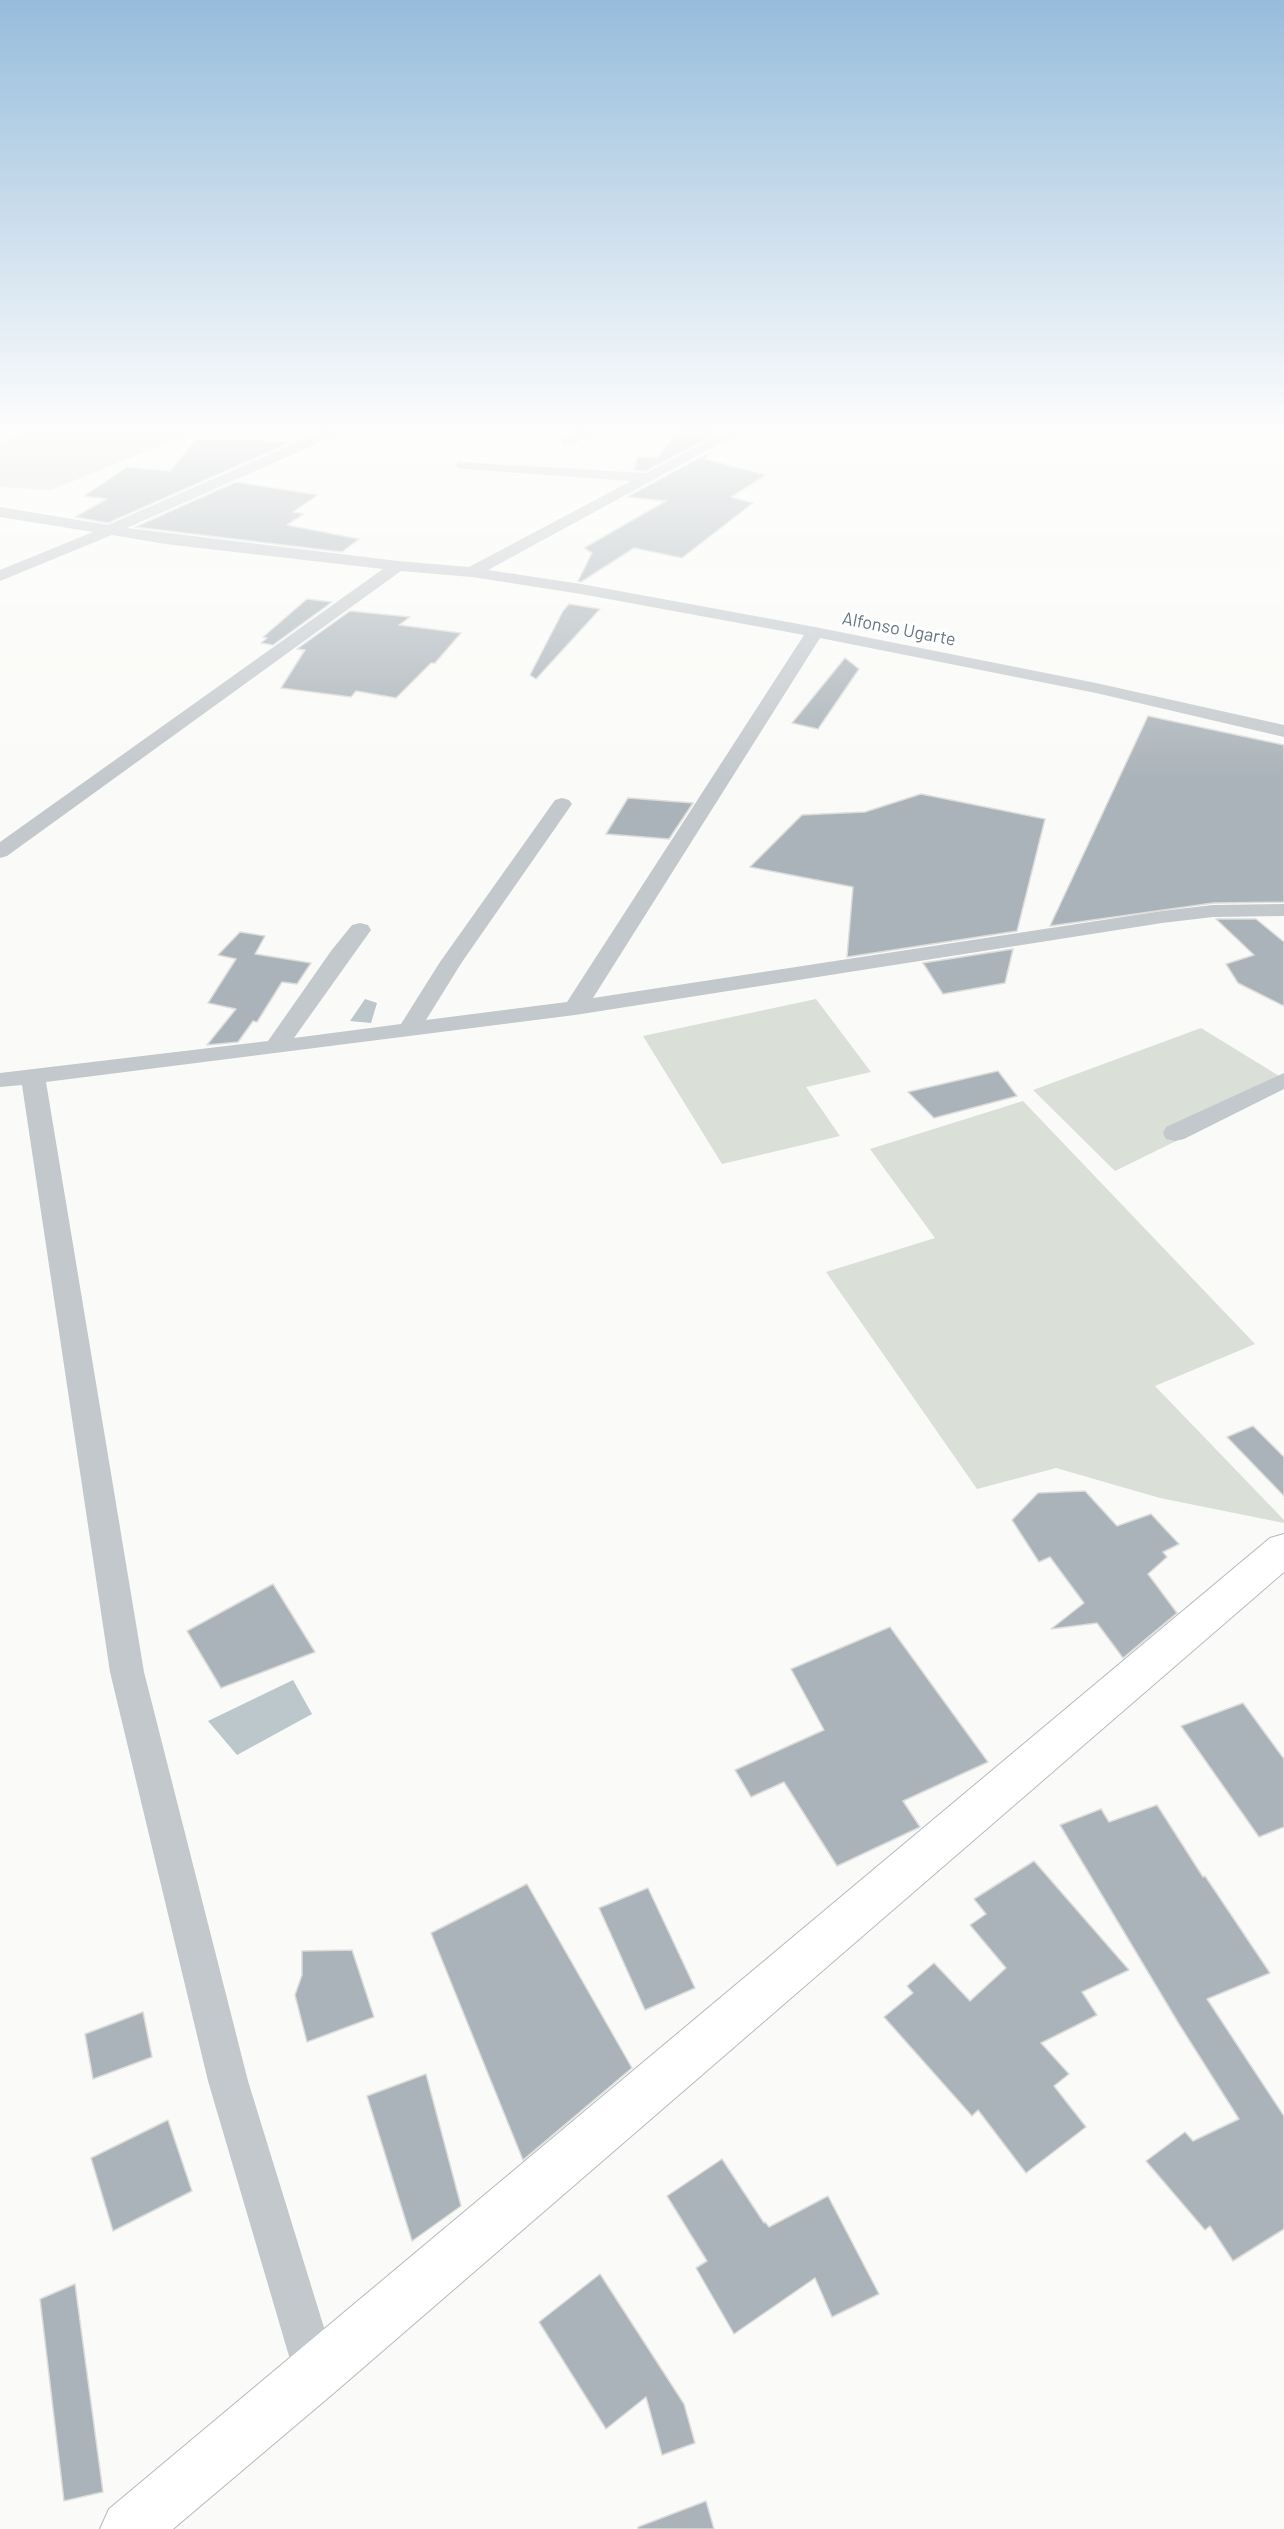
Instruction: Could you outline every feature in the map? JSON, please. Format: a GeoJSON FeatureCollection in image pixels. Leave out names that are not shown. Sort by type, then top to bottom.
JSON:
{"type":"FeatureCollection","features":[{"type":"Feature","properties":{"kind":"main road"},"geometry":{"type":"LineString","coordinates":[[129,2529],[316,2373],[1284,1549]]}},
{"type":"Feature","properties":{"kind":"street"},"geometry":{"type":"LineString","coordinates":[[0,576],[79,543]]}},
{"type":"Feature","properties":{"kind":"street","name":"Alfonso Ugarte"},"geometry":{"type":"LineString","coordinates":[[200,543],[398,566],[472,572],[815,632],[1096,688],[1284,731]]}},
{"type":"Feature","properties":{"kind":"street"},"geometry":{"type":"LineString","coordinates":[[472,572],[527,543]]}},
{"type":"Feature","properties":{"kind":"street"},"geometry":{"type":"LineString","coordinates":[[0,852],[398,566]]}},
{"type":"Feature","properties":{"kind":"street"},"geometry":{"type":"LineString","coordinates":[[575,1008],[815,632]]}},
{"type":"Feature","properties":{"kind":"street"},"geometry":{"type":"LineString","coordinates":[[410,1028],[451,962],[562,804]]}},
{"type":"Feature","properties":{"kind":"street"},"geometry":{"type":"LineString","coordinates":[[0,1080],[575,1008],[1162,917],[1213,911],[1284,910]]}},
{"type":"Feature","properties":{"kind":"street"},"geometry":{"type":"LineString","coordinates":[[276,1047],[339,956],[360,930]]}},
{"type":"Feature","properties":{"kind":"street"},"geometry":{"type":"LineString","coordinates":[[33,1075],[127,1672],[228,2081],[316,2373]]}},
{"type":"Feature","properties":{"kind":"street"},"geometry":{"type":"LineString","coordinates":[[1175,1133],[1284,1080]]}},
{"type":"Feature","properties":{"kind":"shaded area"},"geometry":{"type":"Polygon","coordinates":[[[365,999],[377,1003],[371,1023],[350,1021],[365,999]]]}},
{"type":"Feature","properties":{"kind":"shaded area"},"geometry":{"type":"Polygon","coordinates":[[[816,999],[871,1072],[806,1087],[840,1136],[722,1164],[643,1036],[816,999]]]}},
{"type":"Feature","properties":{"kind":"shaded area"},"geometry":{"type":"Polygon","coordinates":[[[1201,1028],[1284,1079],[1284,1088],[1115,1171],[1033,1090],[1201,1028]]]}},
{"type":"Feature","properties":{"kind":"shaded area"},"geometry":{"type":"Polygon","coordinates":[[[1023,1101],[1255,1344],[1155,1386],[1284,1520],[1284,1523],[1160,1498],[1056,1468],[977,1489],[826,1272],[935,1238],[870,1149],[1023,1101]]]}},
{"type":"Feature","properties":{"kind":"shaded area"},"geometry":{"type":"Polygon","coordinates":[[[293,1680],[312,1714],[237,1755],[208,1721],[293,1680]]]}},
{"type":"Feature","properties":{"kind":"building"},"geometry":{"type":"Polygon","coordinates":[[[268,543],[354,543],[342,552],[268,543]]]}},
{"type":"Feature","properties":{"kind":"building"},"geometry":{"type":"Polygon","coordinates":[[[593,543],[701,543],[682,558],[634,548],[581,582],[578,581],[592,553],[584,548],[593,543]]]}},
{"type":"Feature","properties":{"kind":"building"},"geometry":{"type":"Polygon","coordinates":[[[307,599],[332,602],[273,645],[261,643],[267,638],[263,637],[307,599]]]}},
{"type":"Feature","properties":{"kind":"building"},"geometry":{"type":"Polygon","coordinates":[[[569,604],[600,609],[536,679],[530,675],[563,611],[569,604]]]}},
{"type":"Feature","properties":{"kind":"building"},"geometry":{"type":"Polygon","coordinates":[[[350,611],[410,617],[399,625],[461,633],[435,663],[431,663],[396,698],[356,691],[351,697],[281,688],[305,650],[297,649],[350,611]]]}},
{"type":"Feature","properties":{"kind":"building"},"geometry":{"type":"Polygon","coordinates":[[[845,658],[859,669],[818,729],[792,723],[845,658]]]}},
{"type":"Feature","properties":{"kind":"building"},"geometry":{"type":"Polygon","coordinates":[[[1148,716],[1284,745],[1284,902],[1213,903],[1050,926],[1148,716]]]}},
{"type":"Feature","properties":{"kind":"building"},"geometry":{"type":"Polygon","coordinates":[[[921,794],[1045,819],[1017,931],[847,957],[853,887],[750,867],[802,815],[865,812],[921,794]]]}},
{"type":"Feature","properties":{"kind":"building"},"geometry":{"type":"Polygon","coordinates":[[[628,798],[693,803],[669,839],[606,834],[628,798]]]}},
{"type":"Feature","properties":{"kind":"building"},"geometry":{"type":"Polygon","coordinates":[[[1216,919],[1256,919],[1284,942],[1284,1006],[1238,983],[1226,964],[1254,955],[1216,919]]]}},
{"type":"Feature","properties":{"kind":"building"},"geometry":{"type":"Polygon","coordinates":[[[240,932],[265,936],[255,954],[311,963],[297,984],[282,982],[257,1022],[253,1021],[238,1042],[207,1045],[236,1009],[208,1003],[236,959],[218,955],[240,932]]]}},
{"type":"Feature","properties":{"kind":"building"},"geometry":{"type":"Polygon","coordinates":[[[1013,949],[1005,983],[943,994],[923,963],[1013,949]]]}},
{"type":"Feature","properties":{"kind":"building"},"geometry":{"type":"Polygon","coordinates":[[[998,1071],[1017,1096],[934,1118],[908,1092],[998,1071]]]}},
{"type":"Feature","properties":{"kind":"building"},"geometry":{"type":"Polygon","coordinates":[[[1253,1426],[1284,1457],[1284,1496],[1227,1437],[1253,1426]]]}},
{"type":"Feature","properties":{"kind":"building"},"geometry":{"type":"Polygon","coordinates":[[[1085,1491],[1117,1526],[1151,1514],[1179,1544],[1163,1552],[1167,1557],[1148,1574],[1177,1613],[1123,1658],[1097,1623],[1051,1629],[1084,1603],[1050,1557],[1039,1562],[1012,1520],[1038,1493],[1085,1491]]]}},
{"type":"Feature","properties":{"kind":"building"},"geometry":{"type":"Polygon","coordinates":[[[273,1584],[315,1652],[221,1688],[187,1631],[273,1584]]]}},
{"type":"Feature","properties":{"kind":"building"},"geometry":{"type":"Polygon","coordinates":[[[890,1627],[988,1762],[903,1801],[920,1827],[837,1866],[784,1782],[751,1797],[735,1770],[824,1730],[791,1669],[890,1627]]]}},
{"type":"Feature","properties":{"kind":"building"},"geometry":{"type":"Polygon","coordinates":[[[1243,1703],[1284,1759],[1284,1827],[1259,1837],[1181,1726],[1243,1703]]]}},
{"type":"Feature","properties":{"kind":"building"},"geometry":{"type":"Polygon","coordinates":[[[1157,1805],[1203,1877],[1205,1876],[1270,1973],[1207,1999],[1284,2116],[1284,2229],[1233,2261],[1210,2226],[1205,2230],[1146,2161],[1185,2132],[1193,2141],[1239,2119],[1179,2024],[1060,1825],[1101,1809],[1109,1822],[1157,1805]]]}},
{"type":"Feature","properties":{"kind":"building"},"geometry":{"type":"Polygon","coordinates":[[[1034,1861],[1129,1970],[1082,1992],[1097,2015],[1041,2043],[1069,2074],[1054,2086],[1086,2127],[1026,2173],[978,2110],[972,2116],[884,2017],[913,1993],[907,1986],[934,1963],[970,2001],[1006,1968],[970,1925],[986,1914],[974,1899],[1034,1861]]]}},
{"type":"Feature","properties":{"kind":"building"},"geometry":{"type":"Polygon","coordinates":[[[527,1884],[632,2068],[523,2160],[431,1933],[527,1884]]]}},
{"type":"Feature","properties":{"kind":"building"},"geometry":{"type":"Polygon","coordinates":[[[648,1888],[695,1988],[645,2010],[599,1908],[648,1888]]]}},
{"type":"Feature","properties":{"kind":"building"},"geometry":{"type":"Polygon","coordinates":[[[352,1950],[374,2017],[307,2042],[295,1995],[302,1975],[302,1951],[352,1950]]]}},
{"type":"Feature","properties":{"kind":"building"},"geometry":{"type":"Polygon","coordinates":[[[143,2012],[152,2057],[93,2079],[85,2034],[143,2012]]]}},
{"type":"Feature","properties":{"kind":"building"},"geometry":{"type":"Polygon","coordinates":[[[426,2074],[461,2206],[412,2241],[367,2096],[426,2074]]]}},
{"type":"Feature","properties":{"kind":"building"},"geometry":{"type":"Polygon","coordinates":[[[168,2120],[192,2191],[113,2231],[91,2158],[168,2120]]]}},
{"type":"Feature","properties":{"kind":"building"},"geometry":{"type":"Polygon","coordinates":[[[722,2159],[764,2223],[769,2227],[828,2196],[879,2294],[832,2317],[815,2278],[734,2334],[696,2268],[707,2261],[667,2196],[722,2159]]]}},
{"type":"Feature","properties":{"kind":"building"},"geometry":{"type":"Polygon","coordinates":[[[600,2274],[684,2404],[695,2443],[662,2455],[646,2397],[606,2429],[539,2322],[600,2274]]]}},
{"type":"Feature","properties":{"kind":"building"},"geometry":{"type":"Polygon","coordinates":[[[75,2284],[103,2492],[64,2501],[40,2299],[75,2284]]]}},
{"type":"Feature","properties":{"kind":"building"},"geometry":{"type":"Polygon","coordinates":[[[706,2501],[714,2529],[638,2529],[638,2527],[706,2501]]]}}]}
